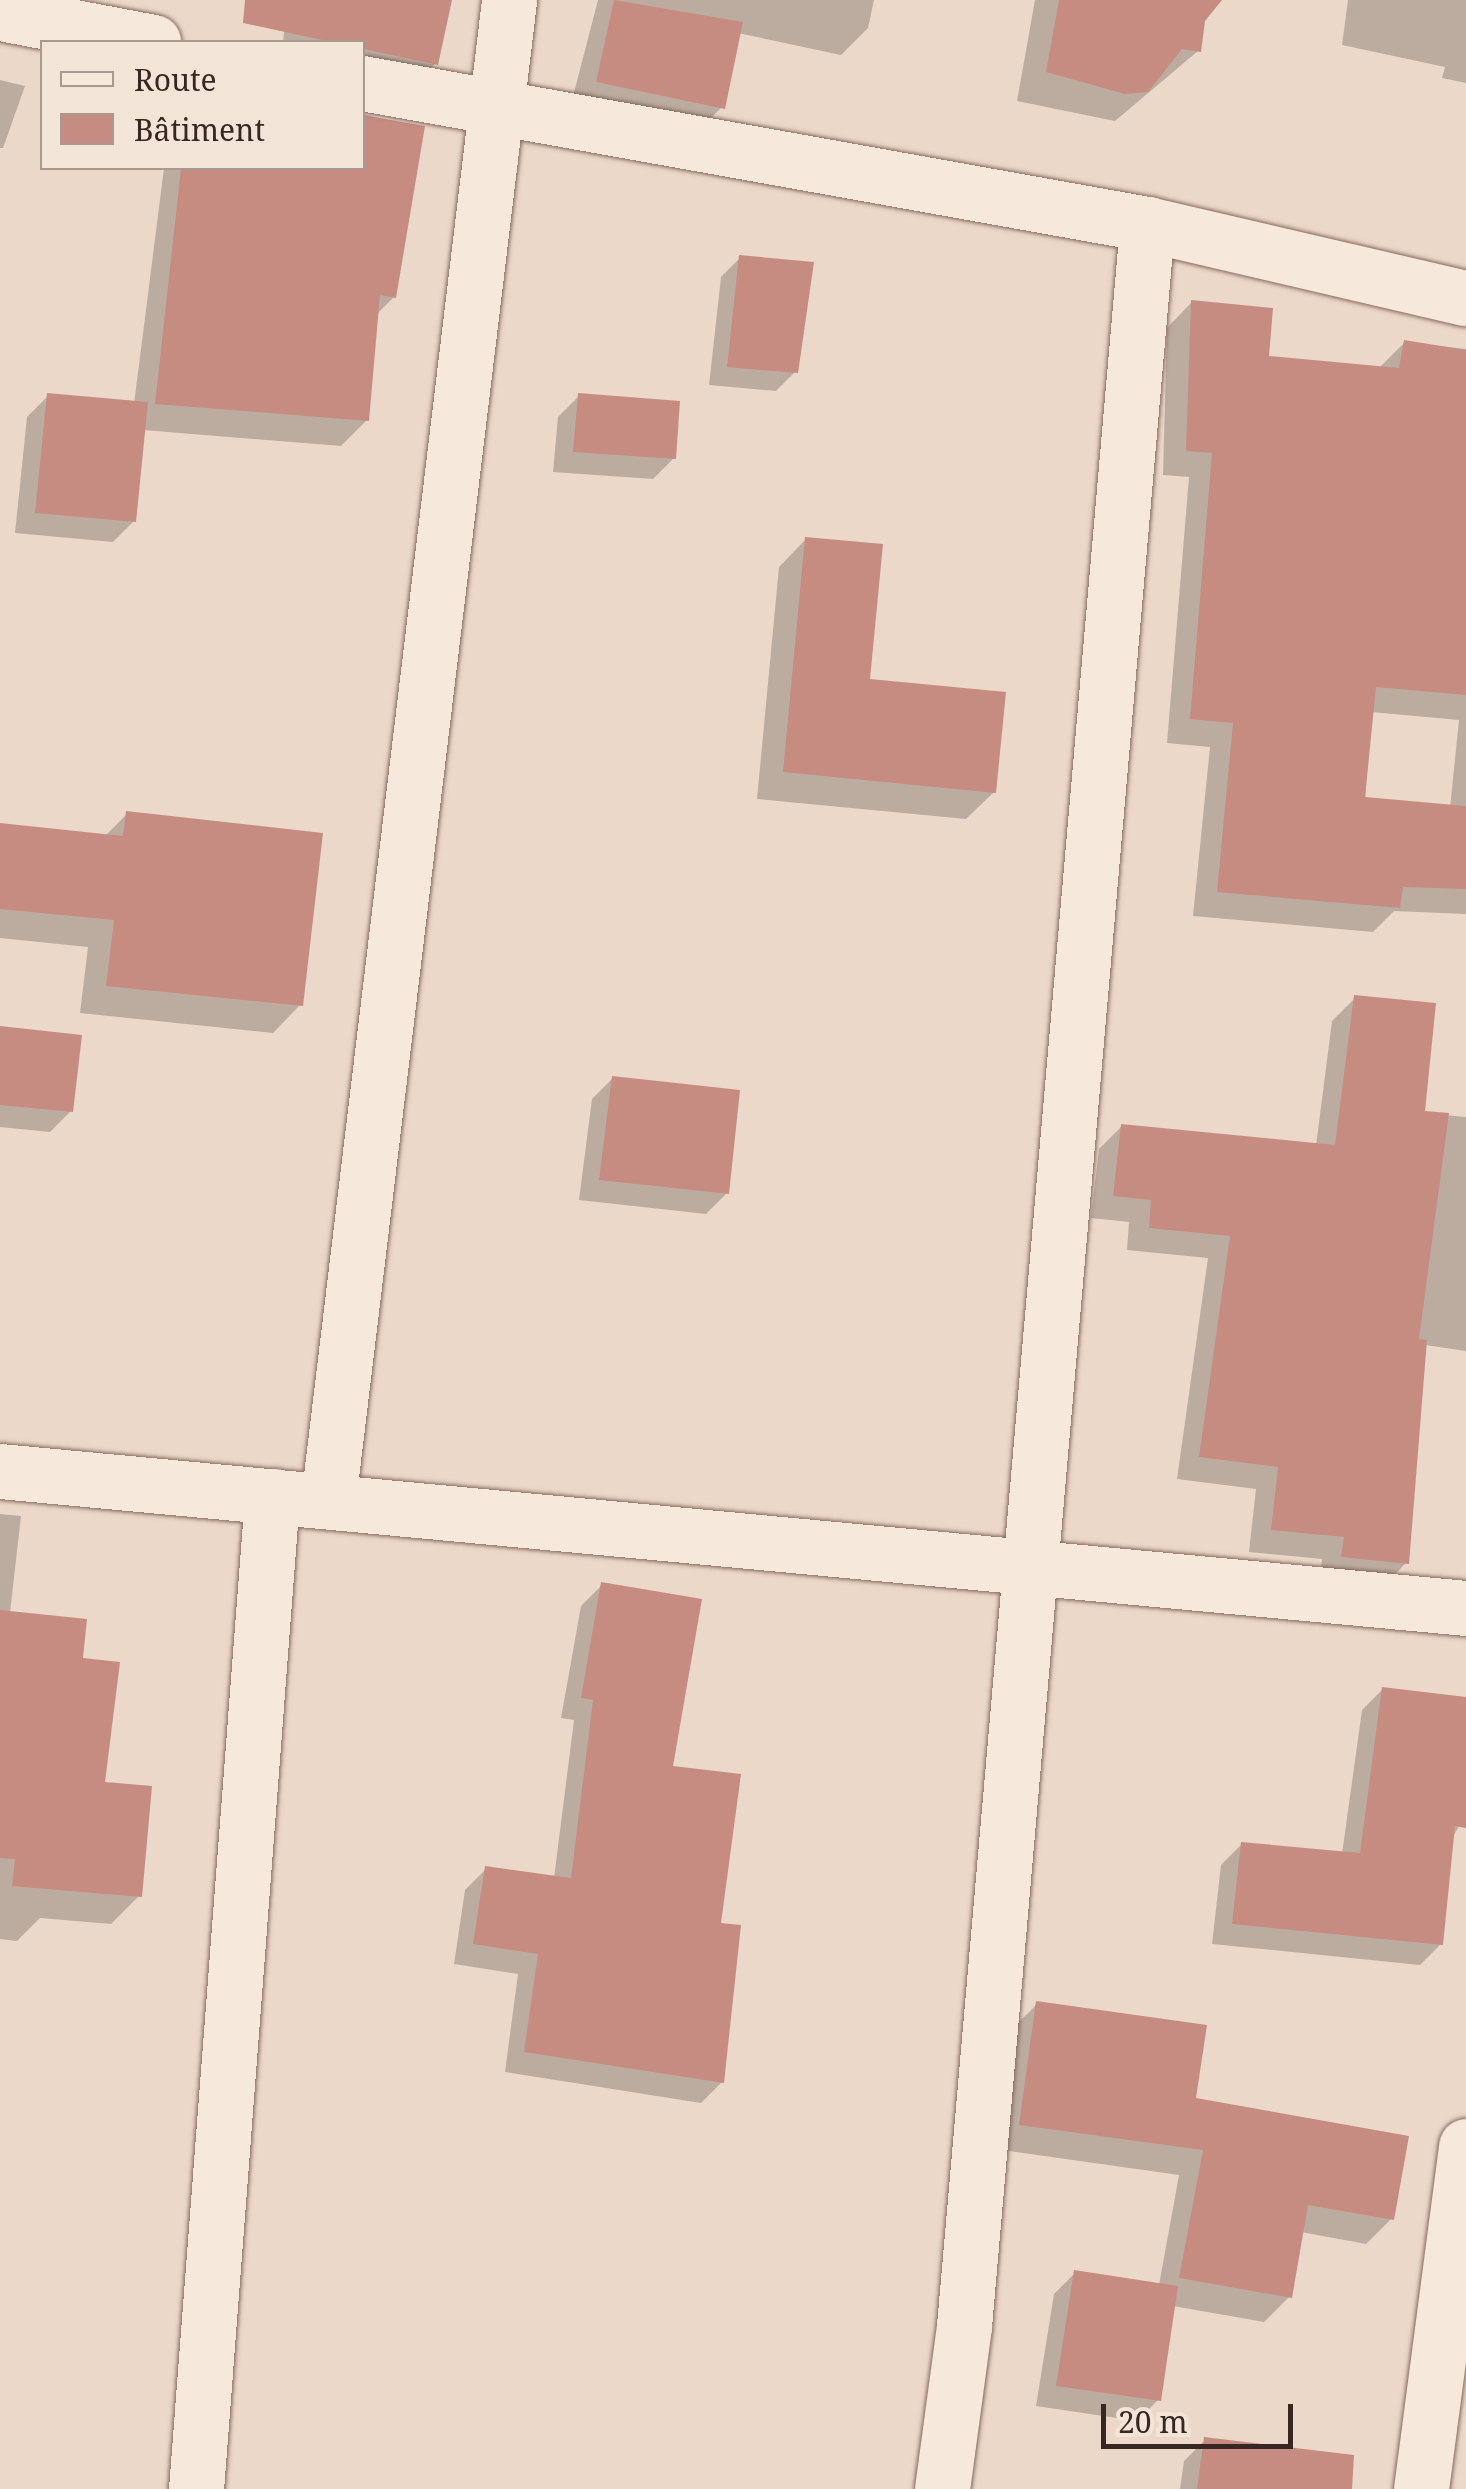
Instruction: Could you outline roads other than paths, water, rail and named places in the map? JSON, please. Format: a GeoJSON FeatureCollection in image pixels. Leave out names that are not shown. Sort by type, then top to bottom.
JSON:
{"type":"FeatureCollection","features":[{"type":"Feature","properties":{"kind":"street"},"geometry":{"type":"LineString","coordinates":[[328,1501],[509,0]]}},
{"type":"Feature","properties":{"kind":"street"},"geometry":{"type":"LineString","coordinates":[[0,13],[142,40]]}},
{"type":"Feature","properties":{"kind":"street"},"geometry":{"type":"LineString","coordinates":[[365,84],[1147,224],[1466,298]]}},
{"type":"Feature","properties":{"kind":"street"},"geometry":{"type":"LineString","coordinates":[[942,2489],[1032,1566],[1147,224]]}},
{"type":"Feature","properties":{"kind":"street"},"geometry":{"type":"LineString","coordinates":[[0,1470],[1466,1608]]}},
{"type":"Feature","properties":{"kind":"street"},"geometry":{"type":"LineString","coordinates":[[196,2489],[272,1496]]}},
{"type":"Feature","properties":{"kind":"street"},"geometry":{"type":"LineString","coordinates":[[1422,2489],[1466,2146]]}}]}
